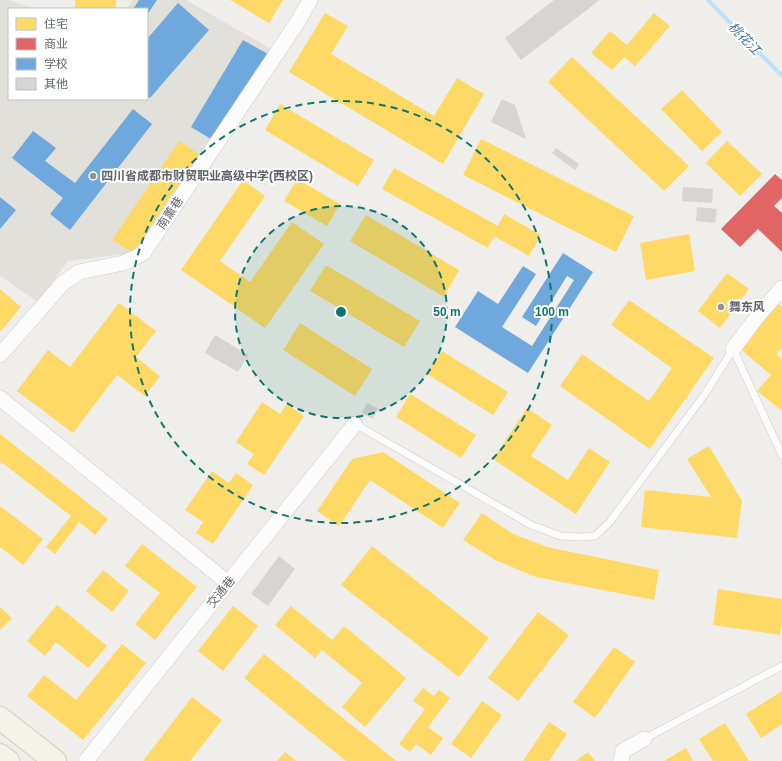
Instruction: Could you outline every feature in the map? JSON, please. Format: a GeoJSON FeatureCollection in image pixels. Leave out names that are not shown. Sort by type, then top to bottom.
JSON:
{"type":"FeatureCollection","features":[{"type":"Feature","properties":{"kind":"main road"},"geometry":{"type":"LineString","coordinates":[[0,718],[55,761]]}},
{"type":"Feature","properties":{"kind":"main road"},"geometry":{"type":"LineString","coordinates":[[0,755],[8,761]]}},
{"type":"Feature","properties":{"kind":"street","name":"南薰巷"},"geometry":{"type":"LineString","coordinates":[[0,355],[63,283],[79,272],[123,263],[144,252],[297,23],[310,0]]}},
{"type":"Feature","properties":{"kind":"street"},"geometry":{"type":"LineString","coordinates":[[733,349],[757,317],[782,288]]}},
{"type":"Feature","properties":{"kind":"street"},"geometry":{"type":"LineString","coordinates":[[0,398],[228,583]]}},
{"type":"Feature","properties":{"kind":"street","name":"交通巷"},"geometry":{"type":"LineString","coordinates":[[86,761],[356,424]]}},
{"type":"Feature","properties":{"kind":"street"},"geometry":{"type":"LineString","coordinates":[[621,761],[623,750],[644,739]]}},
{"type":"Feature","properties":{"kind":"lane"},"geometry":{"type":"LineString","coordinates":[[356,424],[531,526],[560,536],[595,536],[609,523],[705,394],[733,349]]}},
{"type":"Feature","properties":{"kind":"lane"},"geometry":{"type":"LineString","coordinates":[[733,349],[782,455]]}},
{"type":"Feature","properties":{"kind":"lane"},"geometry":{"type":"LineString","coordinates":[[644,739],[782,666]]}},
{"type":"Feature","properties":{"kind":"shaded area","name":"四川省成都市财贸职业高级中学(西校区)"},"geometry":{"type":"Polygon","coordinates":[[[0,0],[8,0],[30,8],[8,8],[8,100],[148,100],[148,8],[127,8],[133,0],[186,0],[273,50],[133,253],[68,261],[38,302],[0,276],[0,0]]]}},
{"type":"Feature","properties":{"kind":"building: 住宅"},"geometry":{"type":"Polygon","coordinates":[[[75,0],[116,0],[116,8],[75,8],[75,0]]]}},
{"type":"Feature","properties":{"kind":"building: 住宅"},"geometry":{"type":"Polygon","coordinates":[[[230,0],[283,0],[269,23],[230,0]]]}},
{"type":"Feature","properties":{"kind":"building: 住宅"},"geometry":{"type":"Polygon","coordinates":[[[325,13],[348,26],[331,54],[434,116],[457,78],[484,94],[443,164],[289,72],[325,13]]]}},
{"type":"Feature","properties":{"kind":"building: 住宅"},"geometry":{"type":"Polygon","coordinates":[[[654,13],[670,26],[635,66],[624,57],[612,70],[591,53],[610,31],[627,45],[654,13]]]}},
{"type":"Feature","properties":{"kind":"building: 住宅"},"geometry":{"type":"Polygon","coordinates":[[[572,57],[689,166],[664,191],[548,82],[572,57]]]}},
{"type":"Feature","properties":{"kind":"building: 住宅"},"geometry":{"type":"Polygon","coordinates":[[[682,90],[722,132],[702,151],[661,109],[682,90]]]}},
{"type":"Feature","properties":{"kind":"building: 住宅"},"geometry":{"type":"Polygon","coordinates":[[[280,104],[374,160],[358,186],[265,130],[280,104]]]}},
{"type":"Feature","properties":{"kind":"building: 住宅"},"geometry":{"type":"Polygon","coordinates":[[[481,139],[634,216],[616,252],[463,175],[481,139]]]}},
{"type":"Feature","properties":{"kind":"building: 住宅"},"geometry":{"type":"Polygon","coordinates":[[[179,141],[199,154],[133,253],[112,240],[179,141]]]}},
{"type":"Feature","properties":{"kind":"building: 住宅"},"geometry":{"type":"Polygon","coordinates":[[[727,141],[762,174],[740,196],[706,163],[727,141]]]}},
{"type":"Feature","properties":{"kind":"building: 住宅"},"geometry":{"type":"Polygon","coordinates":[[[394,168],[498,226],[504,214],[541,235],[529,256],[494,236],[488,248],[382,189],[394,168]]]}},
{"type":"Feature","properties":{"kind":"building: 住宅"},"geometry":{"type":"Polygon","coordinates":[[[297,179],[340,204],[327,226],[284,201],[297,179]]]}},
{"type":"Feature","properties":{"kind":"building: 住宅"},"geometry":{"type":"Polygon","coordinates":[[[243,180],[265,196],[220,261],[250,282],[292,222],[324,244],[265,328],[181,270],[243,180]]]}},
{"type":"Feature","properties":{"kind":"building: 住宅"},"geometry":{"type":"Polygon","coordinates":[[[366,215],[459,270],[444,297],[350,241],[366,215]]]}},
{"type":"Feature","properties":{"kind":"building: 住宅"},"geometry":{"type":"Polygon","coordinates":[[[689,234],[695,271],[646,280],[640,243],[689,234]]]}},
{"type":"Feature","properties":{"kind":"building: 住宅"},"geometry":{"type":"Polygon","coordinates":[[[326,265],[420,321],[404,347],[310,291],[326,265]]]}},
{"type":"Feature","properties":{"kind":"building: 住宅"},"geometry":{"type":"Polygon","coordinates":[[[727,273],[749,289],[720,328],[698,311],[727,273]]]}},
{"type":"Feature","properties":{"kind":"building: 住宅"},"geometry":{"type":"Polygon","coordinates":[[[0,289],[21,307],[1,331],[0,330],[0,289]]]}},
{"type":"Feature","properties":{"kind":"building: 住宅"},"geometry":{"type":"Polygon","coordinates":[[[629,300],[714,358],[650,449],[560,386],[582,354],[649,401],[672,368],[611,325],[629,300]]]}},
{"type":"Feature","properties":{"kind":"building: 住宅"},"geometry":{"type":"Polygon","coordinates":[[[776,302],[782,307],[782,348],[776,354],[782,359],[782,411],[757,391],[771,375],[738,347],[776,302]]]}},
{"type":"Feature","properties":{"kind":"building: 住宅"},"geometry":{"type":"Polygon","coordinates":[[[119,303],[156,331],[136,357],[160,376],[145,396],[117,375],[73,433],[17,391],[48,350],[70,367],[119,303]]]}},
{"type":"Feature","properties":{"kind":"building: 住宅"},"geometry":{"type":"Polygon","coordinates":[[[300,323],[372,369],[355,396],[283,350],[300,323]]]}},
{"type":"Feature","properties":{"kind":"building: 住宅"},"geometry":{"type":"Polygon","coordinates":[[[442,351],[508,392],[493,415],[427,374],[442,351]]]}},
{"type":"Feature","properties":{"kind":"building: 住宅"},"geometry":{"type":"Polygon","coordinates":[[[410,394],[476,435],[461,458],[396,417],[410,394]]]}},
{"type":"Feature","properties":{"kind":"building: 住宅"},"geometry":{"type":"Polygon","coordinates":[[[262,402],[280,414],[287,404],[304,416],[264,475],[247,464],[254,454],[236,442],[262,402]]]}},
{"type":"Feature","properties":{"kind":"building: 住宅"},"geometry":{"type":"Polygon","coordinates":[[[527,408],[552,425],[531,456],[568,480],[589,448],[610,462],[576,514],[493,459],[527,408]]]}},
{"type":"Feature","properties":{"kind":"building: 住宅"},"geometry":{"type":"Polygon","coordinates":[[[0,434],[108,519],[95,535],[79,522],[55,554],[46,547],[71,516],[0,461],[0,434]]]}},
{"type":"Feature","properties":{"kind":"building: 住宅"},"geometry":{"type":"Polygon","coordinates":[[[709,446],[742,501],[737,538],[641,527],[645,490],[711,497],[687,459],[709,446]]]}},
{"type":"Feature","properties":{"kind":"building: 住宅"},"geometry":{"type":"Polygon","coordinates":[[[383,452],[460,503],[443,528],[370,480],[339,526],[317,511],[352,459],[383,452]]]}},
{"type":"Feature","properties":{"kind":"building: 住宅"},"geometry":{"type":"Polygon","coordinates":[[[212,471],[229,483],[236,473],[253,485],[213,544],[196,533],[203,522],[185,510],[212,471]]]}},
{"type":"Feature","properties":{"kind":"building: 住宅"},"geometry":{"type":"Polygon","coordinates":[[[0,506],[43,539],[23,565],[0,547],[0,506]]]}},
{"type":"Feature","properties":{"kind":"building: 住宅"},"geometry":{"type":"Polygon","coordinates":[[[482,513],[513,534],[547,547],[659,570],[654,600],[536,577],[497,561],[463,540],[482,513]]]}},
{"type":"Feature","properties":{"kind":"building: 住宅"},"geometry":{"type":"Polygon","coordinates":[[[142,544],[197,587],[155,640],[135,624],[160,593],[125,566],[142,544]]]}},
{"type":"Feature","properties":{"kind":"building: 住宅"},"geometry":{"type":"Polygon","coordinates":[[[372,546],[489,638],[459,677],[341,585],[372,546]]]}},
{"type":"Feature","properties":{"kind":"building: 住宅"},"geometry":{"type":"Polygon","coordinates":[[[103,570],[129,591],[112,612],[86,591],[103,570]]]}},
{"type":"Feature","properties":{"kind":"building: 住宅"},"geometry":{"type":"Polygon","coordinates":[[[718,589],[782,599],[782,621],[780,635],[713,625],[718,589]]]}},
{"type":"Feature","properties":{"kind":"building: 住宅"},"geometry":{"type":"Polygon","coordinates":[[[57,605],[107,646],[88,668],[56,642],[45,656],[27,641],[57,605]]]}},
{"type":"Feature","properties":{"kind":"building: 住宅"},"geometry":{"type":"Polygon","coordinates":[[[233,606],[258,626],[223,671],[198,651],[233,606]]]}},
{"type":"Feature","properties":{"kind":"building: 住宅"},"geometry":{"type":"Polygon","coordinates":[[[291,606],[332,640],[344,626],[406,678],[365,727],[342,707],[362,683],[322,650],[315,658],[275,625],[291,606]]]}},
{"type":"Feature","properties":{"kind":"building: 住宅"},"geometry":{"type":"Polygon","coordinates":[[[0,607],[12,618],[0,630],[0,607]]]}},
{"type":"Feature","properties":{"kind":"building: 住宅"},"geometry":{"type":"Polygon","coordinates":[[[538,612],[569,635],[518,701],[488,678],[538,612]]]}},
{"type":"Feature","properties":{"kind":"building: 住宅"},"geometry":{"type":"Polygon","coordinates":[[[122,644],[146,663],[83,740],[27,696],[44,675],[76,700],[122,644]]]}},
{"type":"Feature","properties":{"kind":"building: 住宅"},"geometry":{"type":"Polygon","coordinates":[[[614,647],[635,662],[595,718],[573,702],[614,647]]]}},
{"type":"Feature","properties":{"kind":"building: 住宅"},"geometry":{"type":"Polygon","coordinates":[[[264,654],[396,761],[346,761],[244,678],[264,654]]]}},
{"type":"Feature","properties":{"kind":"building: 住宅"},"geometry":{"type":"Polygon","coordinates":[[[423,688],[434,696],[439,690],[450,698],[428,727],[443,738],[431,755],[416,744],[410,752],[399,744],[425,709],[413,701],[423,688]]]}},
{"type":"Feature","properties":{"kind":"building: 住宅"},"geometry":{"type":"Polygon","coordinates":[[[782,691],[782,724],[761,738],[746,714],[782,691]]]}},
{"type":"Feature","properties":{"kind":"building: 住宅"},"geometry":{"type":"Polygon","coordinates":[[[192,697],[222,720],[190,761],[143,761],[192,697]]]}},
{"type":"Feature","properties":{"kind":"building: 住宅"},"geometry":{"type":"Polygon","coordinates":[[[482,701],[502,715],[471,758],[451,744],[482,701]]]}},
{"type":"Feature","properties":{"kind":"building: 住宅"},"geometry":{"type":"Polygon","coordinates":[[[549,722],[567,734],[549,761],[523,761],[549,722]]]}},
{"type":"Feature","properties":{"kind":"building: 住宅"},"geometry":{"type":"Polygon","coordinates":[[[725,723],[749,761],[713,761],[699,739],[725,723]]]}},
{"type":"Feature","properties":{"kind":"building: 住宅"},"geometry":{"type":"Polygon","coordinates":[[[686,748],[693,761],[664,761],[686,748]]]}},
{"type":"Feature","properties":{"kind":"building: 住宅"},"geometry":{"type":"Polygon","coordinates":[[[285,752],[296,761],[277,761],[285,752]]]}},
{"type":"Feature","properties":{"kind":"building: 住宅"},"geometry":{"type":"Polygon","coordinates":[[[588,752],[595,761],[576,761],[588,752]]]}},
{"type":"Feature","properties":{"kind":"building: 商业"},"geometry":{"type":"Polygon","coordinates":[[[775,174],[782,180],[782,198],[774,206],[782,213],[782,252],[758,229],[740,247],[721,229],[775,174]]]}},
{"type":"Feature","properties":{"kind":"building: 学校"},"geometry":{"type":"Polygon","coordinates":[[[139,0],[157,0],[148,14],[148,8],[134,8],[139,0]]]}},
{"type":"Feature","properties":{"kind":"building: 学校"},"geometry":{"type":"Polygon","coordinates":[[[178,3],[209,30],[150,98],[148,97],[148,38],[178,3]]]}},
{"type":"Feature","properties":{"kind":"building: 学校"},"geometry":{"type":"Polygon","coordinates":[[[243,40],[268,54],[216,142],[191,127],[243,40]]]}},
{"type":"Feature","properties":{"kind":"building: 学校"},"geometry":{"type":"Polygon","coordinates":[[[133,109],[152,124],[70,230],[50,214],[63,198],[12,158],[33,131],[56,148],[45,161],[75,183],[133,109]]]}},
{"type":"Feature","properties":{"kind":"building: 学校"},"geometry":{"type":"Polygon","coordinates":[[[0,197],[16,210],[0,229],[0,197]]]}},
{"type":"Feature","properties":{"kind":"building: 学校"},"geometry":{"type":"Polygon","coordinates":[[[563,253],[593,272],[528,373],[455,327],[478,291],[498,304],[523,266],[536,274],[502,327],[532,346],[574,280],[567,276],[536,326],[522,317],[563,253]]]}},
{"type":"Feature","properties":{"kind":"building: 其他"},"geometry":{"type":"Polygon","coordinates":[[[554,0],[600,0],[521,60],[505,38],[554,0]]]}},
{"type":"Feature","properties":{"kind":"building: 其他"},"geometry":{"type":"Polygon","coordinates":[[[502,99],[515,105],[526,139],[491,122],[502,99]]]}},
{"type":"Feature","properties":{"kind":"building: 其他"},"geometry":{"type":"Polygon","coordinates":[[[556,148],[579,164],[575,170],[552,153],[556,148]]]}},
{"type":"Feature","properties":{"kind":"building: 其他"},"geometry":{"type":"Polygon","coordinates":[[[683,187],[713,189],[712,203],[682,201],[683,187]]]}},
{"type":"Feature","properties":{"kind":"building: 其他"},"geometry":{"type":"Polygon","coordinates":[[[697,207],[717,209],[715,223],[696,221],[697,207]]]}},
{"type":"Feature","properties":{"kind":"building: 其他"},"geometry":{"type":"Polygon","coordinates":[[[215,335],[248,355],[238,372],[205,353],[215,335]]]}},
{"type":"Feature","properties":{"kind":"building: 其他"},"geometry":{"type":"Polygon","coordinates":[[[367,403],[378,408],[373,419],[362,413],[367,403]]]}},
{"type":"Feature","properties":{"kind":"building: 其他"},"geometry":{"type":"Polygon","coordinates":[[[279,556],[295,569],[268,606],[251,594],[279,556]]]}},
{"type":"Feature","properties":{"kind":"waterway","name":"桃花江"},"geometry":{"type":"LineString","coordinates":[[708,0],[782,76]]}},
{"type":"Feature","properties":{"kind":"place","name":"四川省成都市财贸职业高级中学(西校区)"},"geometry":{"type":"Point","coordinates":[93,176]}},
{"type":"Feature","properties":{"kind":"place","name":"舞东风"},"geometry":{"type":"Point","coordinates":[721,307]}}]}
